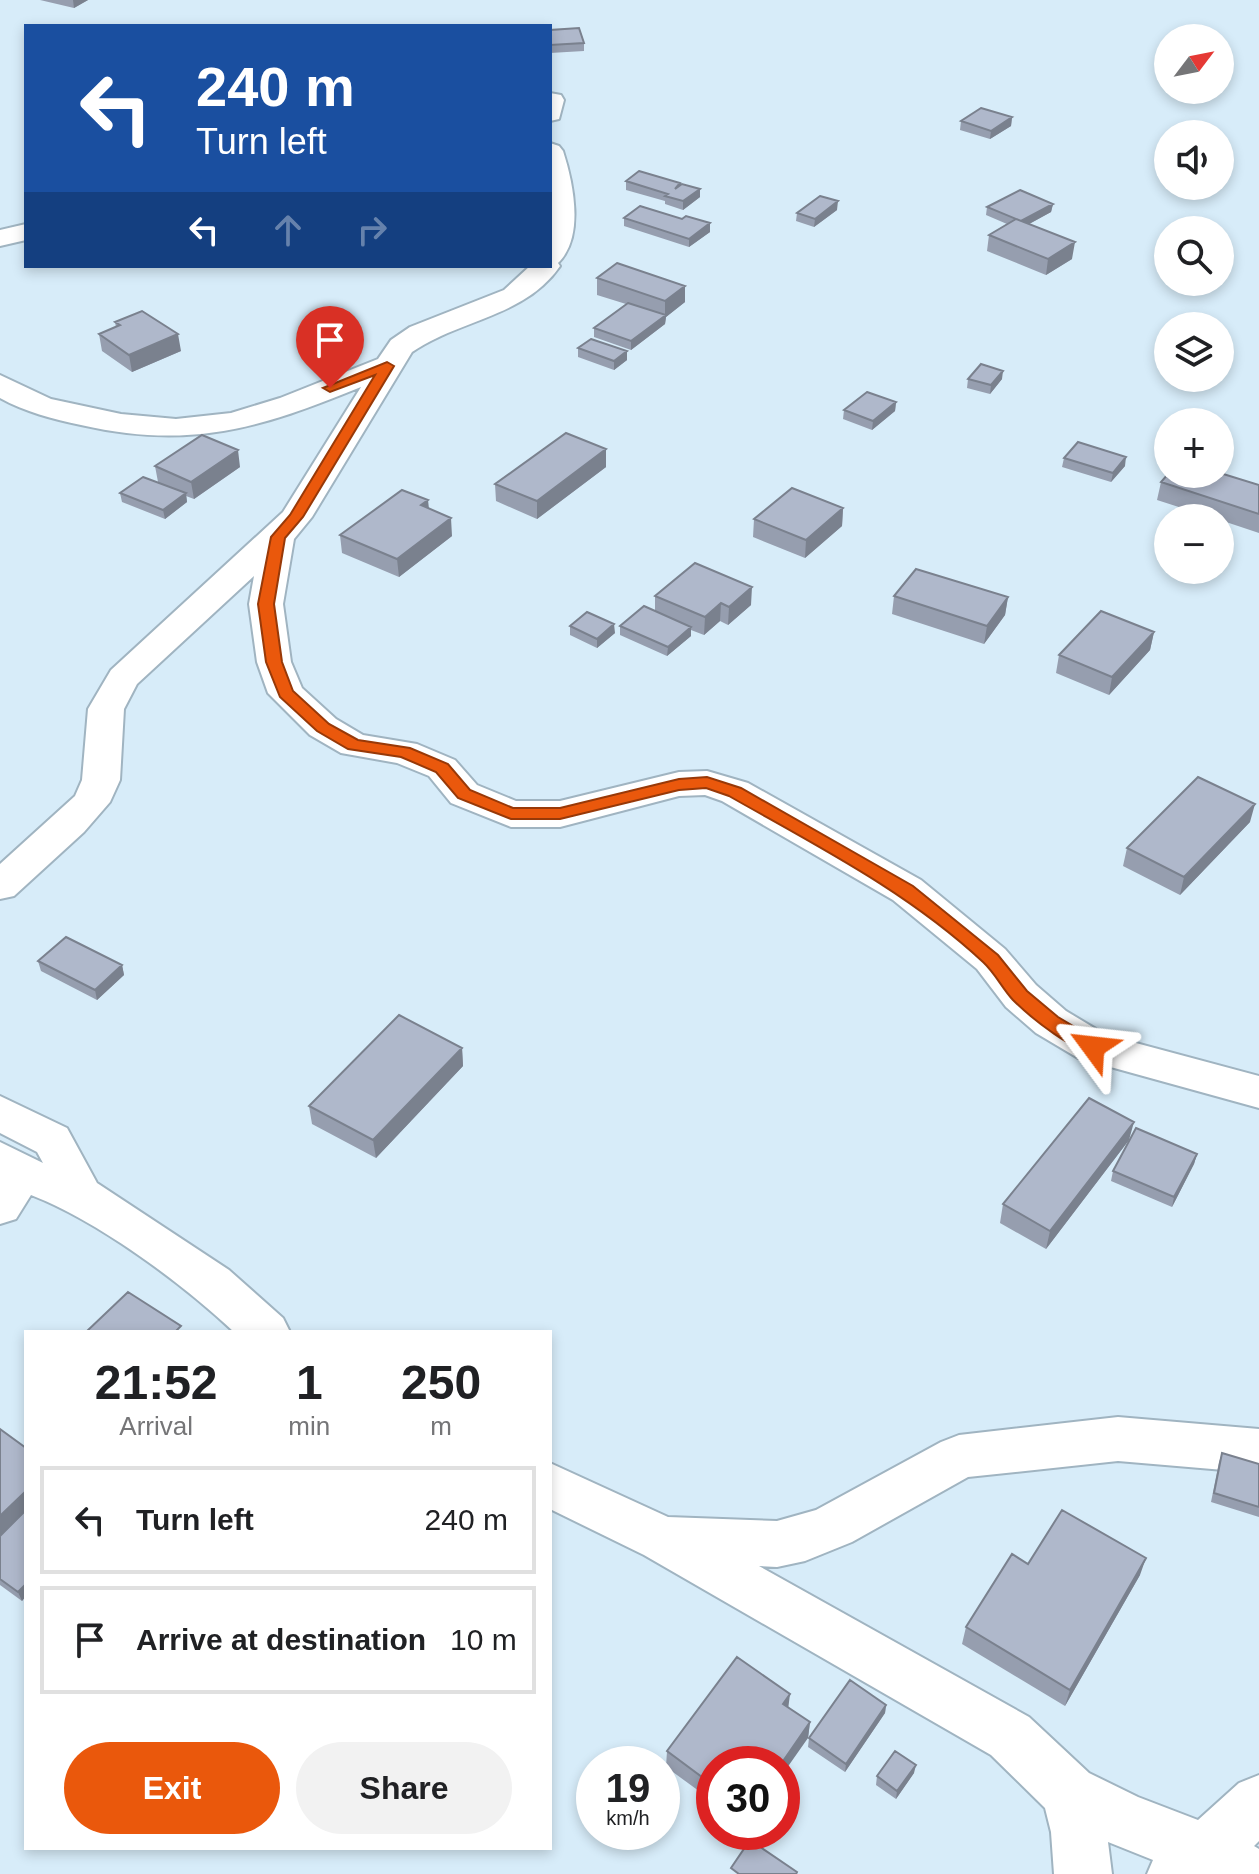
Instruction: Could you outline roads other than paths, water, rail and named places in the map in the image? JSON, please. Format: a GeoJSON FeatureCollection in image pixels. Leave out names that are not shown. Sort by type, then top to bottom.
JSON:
{"type":"FeatureCollection","features":[{"type":"Feature","properties":{"kind":"street"},"geometry":{"type":"LineString","coordinates":[[552,157],[564,194],[562,218],[552,250]]}},
{"type":"Feature","properties":{"kind":"street"},"geometry":{"type":"LineString","coordinates":[[0,238],[24,232]]}},
{"type":"Feature","properties":{"kind":"street"},"geometry":{"type":"LineString","coordinates":[[0,886],[91,802],[101,780],[106,709],[123,678],[296,517],[401,346],[420,333],[514,296],[544,268]]}},
{"type":"Feature","properties":{"kind":"street"},"geometry":{"type":"LineString","coordinates":[[0,384],[15,396],[63,411],[120,424],[180,428],[231,422],[387,366]]}},
{"type":"Feature","properties":{"kind":"street"},"geometry":{"type":"LineString","coordinates":[[278,537],[266,604],[274,662],[286,693],[323,727],[354,745],[404,752],[442,768],[464,794],[511,814],[560,814],[679,784],[707,783],[735,792],[907,890],[991,959],[1021,996],[1051,1022],[1093,1047],[1259,1092]]}},
{"type":"Feature","properties":{"kind":"street"},"geometry":{"type":"LineString","coordinates":[[0,1113],[52,1140],[80,1195]]}},
{"type":"Feature","properties":{"kind":"street"},"geometry":{"type":"LineString","coordinates":[[7,1179],[80,1195],[213,1283],[264,1330]]}},
{"type":"Feature","properties":{"kind":"street"},"geometry":{"type":"LineString","coordinates":[[662,1539],[777,1544],[805,1538],[834,1526],[959,1457],[987,1452],[1118,1439],[1259,1451]]}},
{"type":"Feature","properties":{"kind":"street"},"geometry":{"type":"LineString","coordinates":[[552,1486],[662,1539],[1010,1736],[1069,1793],[1210,1867],[1259,1803]]}},
{"type":"Feature","properties":{"kind":"street"},"geometry":{"type":"LineString","coordinates":[[1069,1793],[1079,1832],[1083,1874]]}}]}
